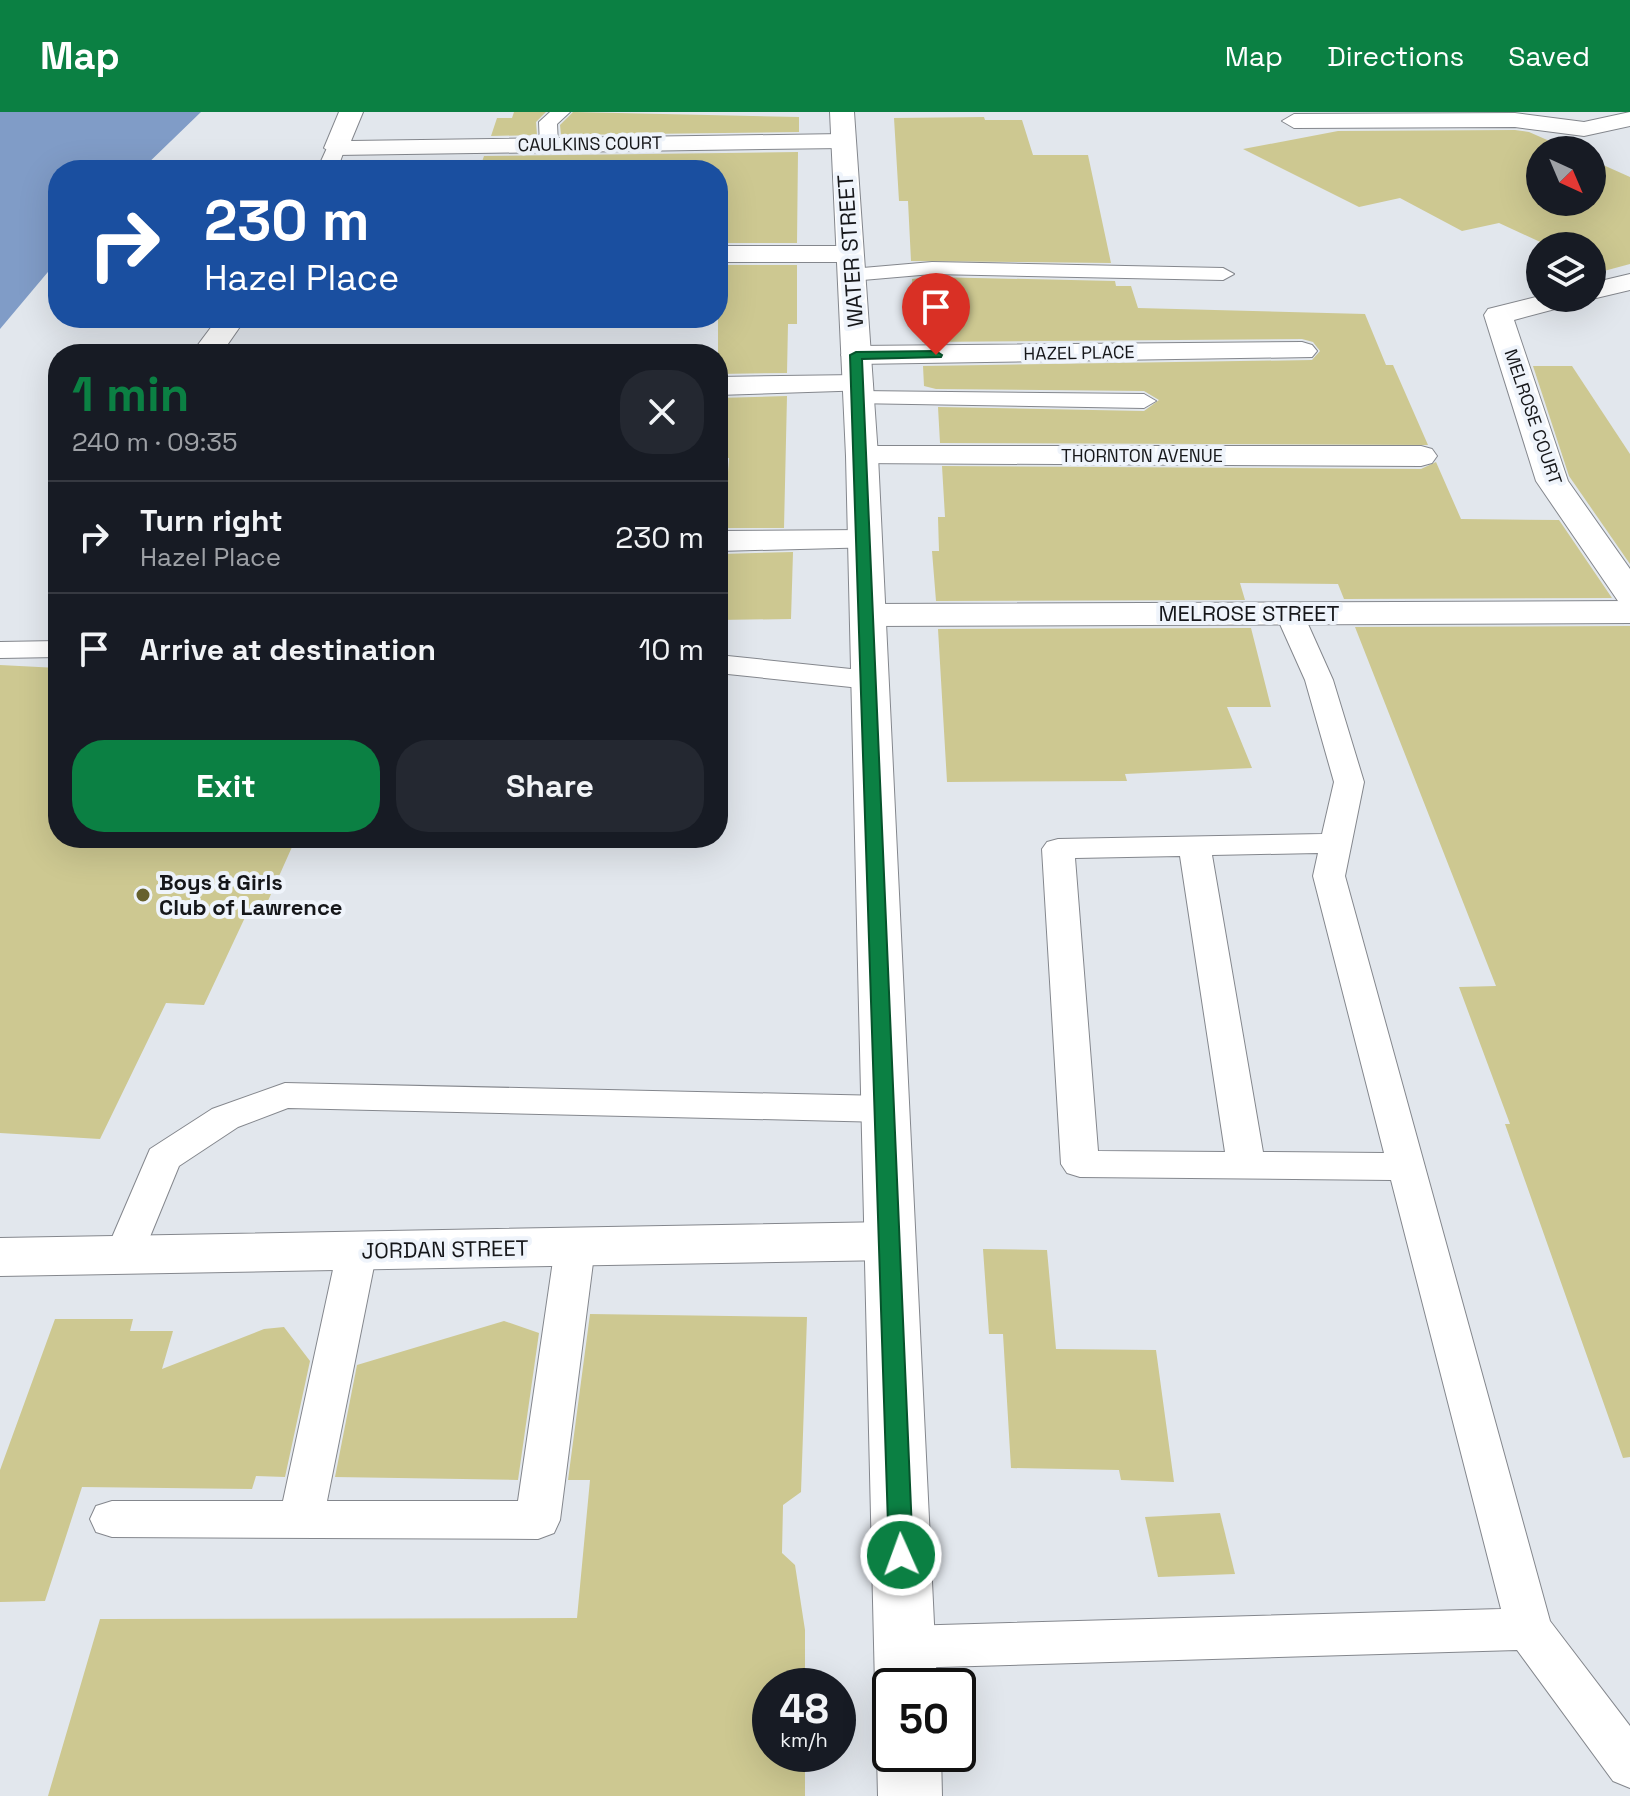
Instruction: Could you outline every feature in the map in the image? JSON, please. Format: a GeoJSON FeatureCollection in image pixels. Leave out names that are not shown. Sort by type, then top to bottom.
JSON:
{"type":"FeatureCollection","features":[{"type":"Feature","properties":{"kind":"street"},"geometry":{"type":"LineString","coordinates":[[331,159],[351,112]]}},
{"type":"Feature","properties":{"kind":"street"},"geometry":{"type":"LineString","coordinates":[[1541,112],[1618,144]]}},
{"type":"Feature","properties":{"kind":"street"},"geometry":{"type":"LineString","coordinates":[[1294,121],[1515,120],[1584,129],[1630,119]]}},
{"type":"Feature","properties":{"kind":"street","name":"CAULKINS COURT"},"geometry":{"type":"LineString","coordinates":[[331,159],[842,127]]}},
{"type":"Feature","properties":{"kind":"street","name":"WATER STREET"},"geometry":{"type":"LineString","coordinates":[[842,127],[862,456],[906,1667]]}},
{"type":"Feature","properties":{"kind":"street"},"geometry":{"type":"LineString","coordinates":[[728,255],[851,264]]}},
{"type":"Feature","properties":{"kind":"street"},"geometry":{"type":"LineString","coordinates":[[1606,288],[1630,282]]}},
{"type":"Feature","properties":{"kind":"street","name":"MELROSE COURT"},"geometry":{"type":"LineString","coordinates":[[1526,308],[1498,315],[1552,481],[1630,594]]}},
{"type":"Feature","properties":{"kind":"street","name":"HAZEL PLACE"},"geometry":{"type":"LineString","coordinates":[[728,386],[1302,351]]}},
{"type":"Feature","properties":{"kind":"street","name":"THORNTON AVENUE"},"geometry":{"type":"LineString","coordinates":[[862,456],[1421,456]]}},
{"type":"Feature","properties":{"kind":"street"},"geometry":{"type":"LineString","coordinates":[[728,541],[865,540]]}},
{"type":"Feature","properties":{"kind":"street","name":"MELROSE STREET"},"geometry":{"type":"LineString","coordinates":[[868,615],[1630,612]]}},
{"type":"Feature","properties":{"kind":"street","name":"JORDAN STREET"},"geometry":{"type":"LineString","coordinates":[[0,1257],[889,1241]]}},
{"type":"Feature","properties":{"kind":"street"},"geometry":{"type":"LineString","coordinates":[[909,1772],[910,1796]]}},
{"type":"Feature","properties":{"kind":"lane"},"geometry":{"type":"LineString","coordinates":[[549,145],[548,122],[561,112]]}},
{"type":"Feature","properties":{"kind":"lane"},"geometry":{"type":"LineString","coordinates":[[851,264],[1223,274]]}},
{"type":"Feature","properties":{"kind":"lane"},"geometry":{"type":"LineString","coordinates":[[858,379],[1144,401]]}},
{"type":"Feature","properties":{"kind":"lane"},"geometry":{"type":"LineString","coordinates":[[1289,613],[1319,680],[1349,782],[1329,876],[1529,1629],[1630,1765]]}},
{"type":"Feature","properties":{"kind":"lane"},"geometry":{"type":"LineString","coordinates":[[0,650],[48,649]]}},
{"type":"Feature","properties":{"kind":"lane"},"geometry":{"type":"LineString","coordinates":[[728,665],[870,680]]}},
{"type":"Feature","properties":{"kind":"lane"},"geometry":{"type":"LineString","coordinates":[[1336,843],[1058,849],[1080,1164],[1406,1167]]}},
{"type":"Feature","properties":{"kind":"lane"},"geometry":{"type":"LineString","coordinates":[[1194,846],[1246,1166]]}},
{"type":"Feature","properties":{"kind":"lane"},"geometry":{"type":"LineString","coordinates":[[124,1256],[163,1158],[225,1118],[285,1095],[885,1109]]}},
{"type":"Feature","properties":{"kind":"lane"},"geometry":{"type":"LineString","coordinates":[[112,1519],[538,1520],[575,1247]]}},
{"type":"Feature","properties":{"kind":"lane"},"geometry":{"type":"LineString","coordinates":[[301,1519],[357,1251]]}},
{"type":"Feature","properties":{"kind":"lane"},"geometry":{"type":"LineString","coordinates":[[906,1667],[1102,1639],[1529,1629]]}},
{"type":"Feature","properties":{"kind":"water"},"geometry":{"type":"Polygon","coordinates":[[[0,112],[201,112],[151,160],[48,160],[48,272],[0,329],[0,112]]]}},
{"type":"Feature","properties":{"kind":"building"},"geometry":{"type":"Polygon","coordinates":[[[514,112],[546,112],[536,122],[537,135],[491,136],[497,118],[512,118],[514,112]]]}},
{"type":"Feature","properties":{"kind":"building"},"geometry":{"type":"Polygon","coordinates":[[[573,112],[799,117],[799,132],[561,135],[560,125],[573,112]]]}},
{"type":"Feature","properties":{"kind":"building"},"geometry":{"type":"Polygon","coordinates":[[[984,117],[985,120],[1022,120],[1033,155],[1088,155],[1111,263],[911,261],[908,201],[899,201],[894,118],[984,117]]]}},
{"type":"Feature","properties":{"kind":"building"},"geometry":{"type":"Polygon","coordinates":[[[1515,130],[1538,136],[1526,136],[1526,216],[1606,216],[1606,166],[1630,177],[1630,264],[1606,270],[1606,232],[1526,232],[1526,235],[1499,223],[1462,231],[1400,198],[1359,207],[1243,149],[1338,131],[1515,130]]]}},
{"type":"Feature","properties":{"kind":"building"},"geometry":{"type":"Polygon","coordinates":[[[798,152],[797,243],[728,243],[728,160],[483,160],[484,156],[798,152]]]}},
{"type":"Feature","properties":{"kind":"building"},"geometry":{"type":"Polygon","coordinates":[[[728,265],[797,265],[797,324],[788,324],[787,373],[728,374],[728,344],[718,344],[718,328],[728,328],[728,265]]]}},
{"type":"Feature","properties":{"kind":"building"},"geometry":{"type":"Polygon","coordinates":[[[912,279],[1115,281],[1116,286],[1131,286],[1138,308],[1365,314],[1386,365],[1393,365],[1428,445],[940,443],[938,407],[1144,411],[1159,400],[1144,391],[936,389],[924,386],[923,366],[1312,360],[1320,351],[1313,342],[1302,339],[922,342],[921,330],[915,330],[912,279]]]}},
{"type":"Feature","properties":{"kind":"building"},"geometry":{"type":"Polygon","coordinates":[[[1533,366],[1572,366],[1630,454],[1630,564],[1569,476],[1533,366]]]}},
{"type":"Feature","properties":{"kind":"building"},"geometry":{"type":"Polygon","coordinates":[[[787,396],[784,528],[728,528],[728,398],[787,396]]]}},
{"type":"Feature","properties":{"kind":"building"},"geometry":{"type":"Polygon","coordinates":[[[1436,462],[1461,519],[1559,520],[1612,598],[1344,599],[1338,584],[1240,583],[1245,600],[936,601],[932,551],[939,551],[938,517],[945,517],[942,466],[1421,469],[1436,462]]]}},
{"type":"Feature","properties":{"kind":"building"},"geometry":{"type":"Polygon","coordinates":[[[793,552],[791,619],[728,620],[728,554],[793,552]]]}},
{"type":"Feature","properties":{"kind":"building"},"geometry":{"type":"Polygon","coordinates":[[[1630,626],[1630,1457],[1623,1458],[1505,1124],[1510,1124],[1459,987],[1496,986],[1355,627],[1630,626]]]}},
{"type":"Feature","properties":{"kind":"building"},"geometry":{"type":"Polygon","coordinates":[[[1251,628],[1271,707],[1227,707],[1252,768],[1125,774],[1127,781],[947,782],[938,629],[1251,628]]]}},
{"type":"Feature","properties":{"kind":"building","name":"Boys & Girls Club of Lawrence"},"geometry":{"type":"Polygon","coordinates":[[[0,665],[48,667],[48,848],[292,848],[263,912],[248,911],[204,1005],[166,1003],[100,1139],[0,1133],[0,665]]]}},
{"type":"Feature","properties":{"kind":"building"},"geometry":{"type":"Polygon","coordinates":[[[983,1249],[1047,1250],[1056,1349],[1156,1350],[1174,1482],[1121,1480],[1119,1470],[1011,1468],[1003,1334],[989,1334],[983,1249]]]}},
{"type":"Feature","properties":{"kind":"building"},"geometry":{"type":"Polygon","coordinates":[[[590,1314],[807,1317],[801,1492],[783,1505],[782,1553],[795,1565],[805,1630],[805,1668],[752,1668],[752,1772],[805,1772],[805,1796],[48,1796],[100,1619],[577,1618],[590,1480],[568,1480],[590,1314]]]}},
{"type":"Feature","properties":{"kind":"building"},"geometry":{"type":"Polygon","coordinates":[[[55,1319],[133,1319],[130,1331],[173,1331],[162,1369],[264,1329],[284,1327],[310,1361],[285,1477],[256,1476],[252,1489],[82,1487],[45,1601],[0,1602],[0,1470],[55,1319]]]}},
{"type":"Feature","properties":{"kind":"building"},"geometry":{"type":"Polygon","coordinates":[[[504,1321],[539,1333],[518,1480],[335,1477],[357,1365],[504,1321]]]}},
{"type":"Feature","properties":{"kind":"building"},"geometry":{"type":"Polygon","coordinates":[[[1220,1513],[1235,1574],[1158,1577],[1145,1517],[1220,1513]]]}},
{"type":"Feature","properties":{"kind":"place","name":"Boys & Girls Club of Lawrence"},"geometry":{"type":"Point","coordinates":[143,895]}},
{"type":"Feature","properties":{"kind":"route"},"geometry":{"type":"LineString","coordinates":[[901,1555],[856,355],[936,355]]}}]}
